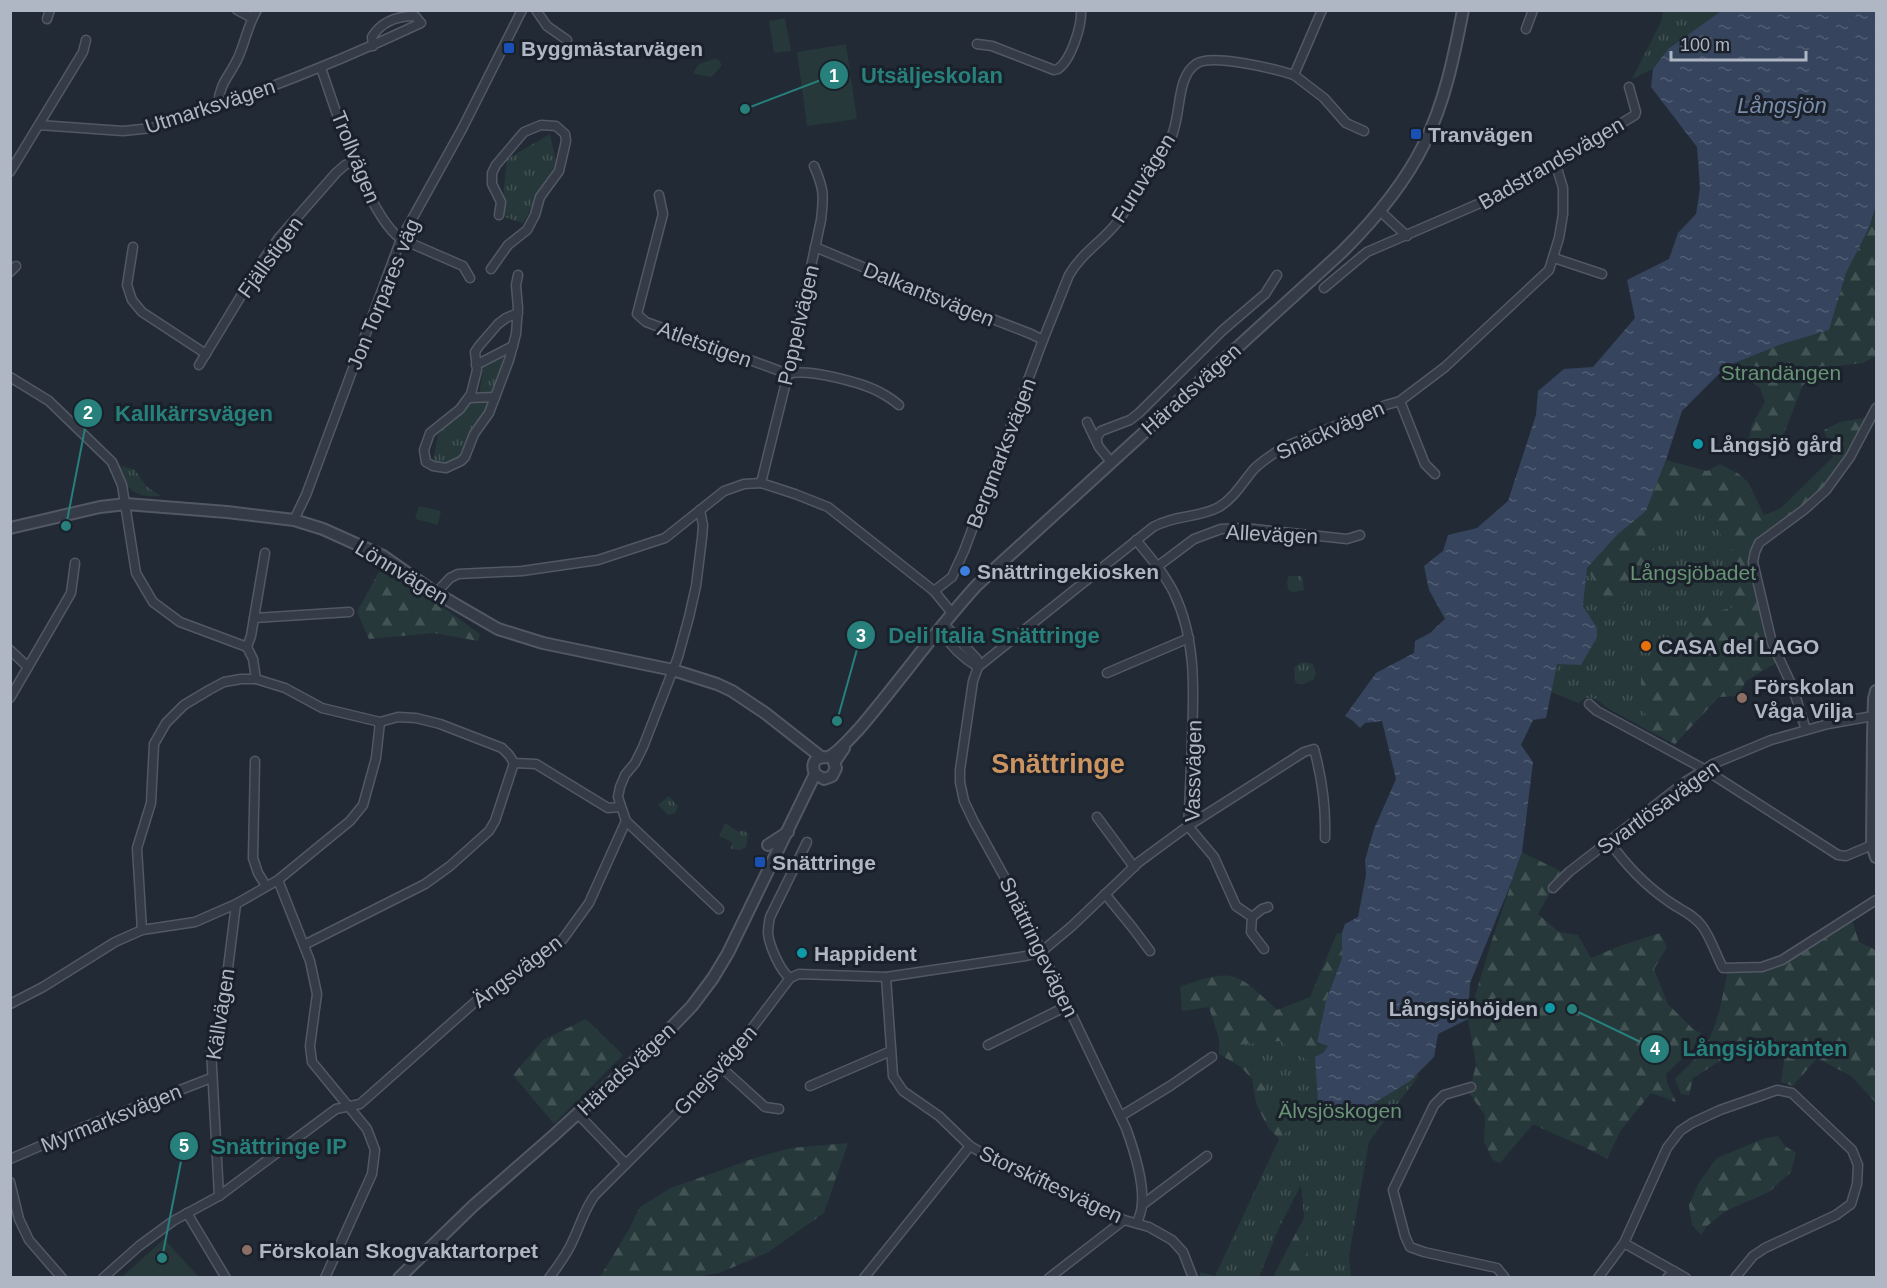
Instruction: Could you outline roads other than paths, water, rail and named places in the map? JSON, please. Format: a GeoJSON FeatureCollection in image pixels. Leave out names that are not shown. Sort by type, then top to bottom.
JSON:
{"type":"FeatureCollection","features":[{"type":"Feature","properties":{"kind":"street"},"geometry":{"type":"LineString","coordinates":[[218,104],[219,90],[236,61],[254,14],[237,10]]}},
{"type":"Feature","properties":{"kind":"street","name":"Jon Torpares väg"},"geometry":{"type":"LineString","coordinates":[[294,520],[306,495],[401,239],[462,129],[522,10]]}},
{"type":"Feature","properties":{"kind":"street"},"geometry":{"type":"LineString","coordinates":[[536,10],[547,26],[567,40]]}},
{"type":"Feature","properties":{"kind":"street"},"geometry":{"type":"LineString","coordinates":[[976,44],[992,46],[1054,70],[1058,69],[1066,61],[1080,27],[1081,10]]}},
{"type":"Feature","properties":{"kind":"street"},"geometry":{"type":"LineString","coordinates":[[1294,75],[1322,10]]}},
{"type":"Feature","properties":{"kind":"street","name":"Häradsvägen"},"geometry":{"type":"LineString","coordinates":[[399,1278],[473,1206],[578,1114],[692,1006],[728,953],[822,765],[857,730],[977,585],[1343,251],[1380,211],[1424,143],[1446,85],[1463,10]]}},
{"type":"Feature","properties":{"kind":"street"},"geometry":{"type":"LineString","coordinates":[[1526,29],[1533,10]]}},
{"type":"Feature","properties":{"kind":"street","name":"Utmarksvägen"},"geometry":{"type":"LineString","coordinates":[[39,125],[123,131],[140,130],[186,117],[321,68],[373,46],[421,23],[415,16],[405,16],[384,23],[378,27],[372,37],[373,46]]}},
{"type":"Feature","properties":{"kind":"street"},"geometry":{"type":"LineString","coordinates":[[10,172],[83,52],[86,40]]}},
{"type":"Feature","properties":{"kind":"street","name":"Furuvägen"},"geometry":{"type":"LineString","coordinates":[[1042,340],[1074,267],[1089,249],[1115,225],[1171,138],[1185,75],[1197,62],[1208,60],[1270,67],[1294,75],[1324,98],[1346,123],[1364,132]]}},
{"type":"Feature","properties":{"kind":"street","name":"Trollvägen"},"geometry":{"type":"LineString","coordinates":[[321,68],[372,201],[393,233],[401,239]]}},
{"type":"Feature","properties":{"kind":"street","name":"Badstrandsvägen"},"geometry":{"type":"LineString","coordinates":[[1324,288],[1361,256],[1515,188],[1635,115],[1629,87]]}},
{"type":"Feature","properties":{"kind":"street"},"geometry":{"type":"LineString","coordinates":[[491,269],[508,245],[527,230],[535,215],[540,197],[559,171],[566,141],[562,130],[548,124],[534,127],[524,132],[500,159],[492,173],[492,184],[501,202],[499,215]]}},
{"type":"Feature","properties":{"kind":"street","name":"Fjällstigen"},"geometry":{"type":"LineString","coordinates":[[199,365],[278,239],[336,173],[345,165],[355,161]]}},
{"type":"Feature","properties":{"kind":"street","name":"Snäckvägen"},"geometry":{"type":"LineString","coordinates":[[978,667],[1160,523],[1210,511],[1223,505],[1259,464],[1284,447],[1400,401],[1445,367],[1549,270],[1562,222],[1564,199],[1562,180],[1556,165]]}},
{"type":"Feature","properties":{"kind":"street","name":"Poppelvägen"},"geometry":{"type":"LineString","coordinates":[[761,483],[788,374],[824,196],[814,166]]}},
{"type":"Feature","properties":{"kind":"street","name":"Atletstigen"},"geometry":{"type":"LineString","coordinates":[[659,195],[663,214],[637,314],[646,322],[788,374]]}},
{"type":"Feature","properties":{"kind":"street"},"geometry":{"type":"LineString","coordinates":[[1380,211],[1407,236]]}},
{"type":"Feature","properties":{"kind":"street"},"geometry":{"type":"LineString","coordinates":[[401,239],[463,266],[470,278]]}},
{"type":"Feature","properties":{"kind":"street"},"geometry":{"type":"LineString","coordinates":[[134,247],[127,285],[132,300],[142,312],[206,354]]}},
{"type":"Feature","properties":{"kind":"street","name":"Dalkantsvägen"},"geometry":{"type":"LineString","coordinates":[[815,247],[1042,340]]}},
{"type":"Feature","properties":{"kind":"street"},"geometry":{"type":"LineString","coordinates":[[1554,258],[1602,274]]}},
{"type":"Feature","properties":{"kind":"street"},"geometry":{"type":"LineString","coordinates":[[518,275],[516,285],[518,313],[516,334],[489,413],[474,434],[465,457],[461,461],[446,468],[433,466],[426,462],[424,450],[430,433],[460,409],[469,398],[477,370],[475,352],[498,324],[518,313]]}},
{"type":"Feature","properties":{"kind":"street","name":"Häradsvägen"},"geometry":{"type":"LineString","coordinates":[[1097,440],[1101,431],[1130,420],[1139,413],[1223,330],[1265,294],[1277,275]]}},
{"type":"Feature","properties":{"kind":"street","name":"Bergmarksvägen"},"geometry":{"type":"LineString","coordinates":[[934,591],[952,577],[1042,340]]}},
{"type":"Feature","properties":{"kind":"street"},"geometry":{"type":"LineString","coordinates":[[476,365],[513,346]]}},
{"type":"Feature","properties":{"kind":"street"},"geometry":{"type":"LineString","coordinates":[[788,374],[796,371],[840,379],[882,393],[899,405]]}},
{"type":"Feature","properties":{"kind":"street"},"geometry":{"type":"LineString","coordinates":[[10,377],[49,401],[112,462],[122,485],[136,573],[153,602],[180,622],[247,647],[254,659],[256,679]]}},
{"type":"Feature","properties":{"kind":"street"},"geometry":{"type":"LineString","coordinates":[[469,398],[495,397]]}},
{"type":"Feature","properties":{"kind":"street"},"geometry":{"type":"LineString","coordinates":[[1400,401],[1425,464],[1435,474]]}},
{"type":"Feature","properties":{"kind":"street"},"geometry":{"type":"LineString","coordinates":[[1806,730],[1793,688],[1772,643],[1753,562],[1755,552],[1759,543],[1805,509],[1826,490],[1850,457],[1876,408]]}},
{"type":"Feature","properties":{"kind":"street"},"geometry":{"type":"LineString","coordinates":[[1087,422],[1099,447],[1111,462]]}},
{"type":"Feature","properties":{"kind":"street"},"geometry":{"type":"LineString","coordinates":[[436,593],[450,579],[459,574],[522,571],[598,560],[665,538],[724,491],[744,484],[761,483],[828,507],[934,591],[952,613]]}},
{"type":"Feature","properties":{"kind":"street","name":"Lönnvägen"},"geometry":{"type":"LineString","coordinates":[[10,528],[100,507],[126,504],[294,520],[323,529],[383,556],[436,593],[498,629],[522,638],[673,670],[732,691],[765,713],[794,737],[822,765]]}},
{"type":"Feature","properties":{"kind":"street"},"geometry":{"type":"LineString","coordinates":[[700,510],[703,525],[702,538],[696,586],[689,617],[673,670],[643,747],[635,763],[624,775],[618,797],[626,821],[719,909]]}},
{"type":"Feature","properties":{"kind":"street","name":"Allevägen"},"geometry":{"type":"LineString","coordinates":[[1158,566],[1194,539],[1221,529],[1245,528],[1347,539],[1360,535]]}},
{"type":"Feature","properties":{"kind":"street","name":"Vassvägen"},"geometry":{"type":"LineString","coordinates":[[1136,540],[1158,566],[1173,592],[1189,639],[1194,665],[1188,826],[1214,857],[1236,906],[1252,917],[1251,932],[1264,949]]}},
{"type":"Feature","properties":{"kind":"street"},"geometry":{"type":"LineString","coordinates":[[247,647],[255,618],[265,553]]}},
{"type":"Feature","properties":{"kind":"street"},"geometry":{"type":"LineString","coordinates":[[10,698],[71,593],[75,563]]}},
{"type":"Feature","properties":{"kind":"street"},"geometry":{"type":"LineString","coordinates":[[255,618],[349,612]]}},
{"type":"Feature","properties":{"kind":"street"},"geometry":{"type":"LineString","coordinates":[[942,627],[976,659],[978,667]]}},
{"type":"Feature","properties":{"kind":"street"},"geometry":{"type":"LineString","coordinates":[[1107,673],[1189,639]]}},
{"type":"Feature","properties":{"kind":"street"},"geometry":{"type":"LineString","coordinates":[[10,650],[28,667]]}},
{"type":"Feature","properties":{"kind":"street","name":"Snättringevägen"},"geometry":{"type":"LineString","coordinates":[[978,667],[973,681],[961,759],[962,793],[974,822],[1016,898],[1122,1116],[1135,1155],[1141,1189],[1142,1205],[1137,1223]]}},
{"type":"Feature","properties":{"kind":"street"},"geometry":{"type":"LineString","coordinates":[[142,930],[137,848],[151,804],[154,744],[166,723],[184,705],[224,682],[249,678],[274,683],[322,708],[380,722],[398,717],[441,723],[502,748],[514,763]]}},
{"type":"Feature","properties":{"kind":"street"},"geometry":{"type":"LineString","coordinates":[[1876,691],[1872,845],[1876,857]]}},
{"type":"Feature","properties":{"kind":"street"},"geometry":{"type":"LineString","coordinates":[[1589,704],[1597,711],[1704,769],[1838,855],[1846,856],[1872,845]]}},
{"type":"Feature","properties":{"kind":"street","name":"Svartlösavägen"},"geometry":{"type":"LineString","coordinates":[[1552,888],[1569,872],[1704,769],[1760,744],[1806,730],[1875,716]]}},
{"type":"Feature","properties":{"kind":"street"},"geometry":{"type":"LineString","coordinates":[[10,1004],[44,987],[114,942],[142,930],[195,922],[236,904],[278,880],[350,821],[363,805],[376,758],[380,722]]}},
{"type":"Feature","properties":{"kind":"street"},"geometry":{"type":"LineString","coordinates":[[807,842],[770,917],[768,935],[784,974],[790,978],[799,974],[886,977],[1041,952],[1134,867],[1188,826],[1304,752],[1314,749],[1326,815],[1325,838]]}},
{"type":"Feature","properties":{"kind":"street"},"geometry":{"type":"LineString","coordinates":[[255,761],[253,858],[266,886]]}},
{"type":"Feature","properties":{"kind":"street"},"geometry":{"type":"LineString","coordinates":[[514,763],[536,764],[608,808],[620,807]]}},
{"type":"Feature","properties":{"kind":"street"},"geometry":{"type":"LineString","coordinates":[[304,945],[425,884],[450,866],[489,831],[495,821],[514,763]]}},
{"type":"Feature","properties":{"kind":"street"},"geometry":{"type":"LineString","coordinates":[[1097,817],[1134,867]]}},
{"type":"Feature","properties":{"kind":"street","name":"Ängsvägen"},"geometry":{"type":"LineString","coordinates":[[103,1278],[139,1246],[173,1221],[219,1196],[336,1109],[360,1104],[475,1002],[505,980],[540,960],[563,939],[589,903],[626,821]]}},
{"type":"Feature","properties":{"kind":"street"},"geometry":{"type":"LineString","coordinates":[[768,845],[788,831]]}},
{"type":"Feature","properties":{"kind":"street"},"geometry":{"type":"LineString","coordinates":[[1609,841],[1635,873],[1669,902],[1689,913],[1702,927],[1723,968],[1762,967],[1782,960],[1876,900]]}},
{"type":"Feature","properties":{"kind":"street"},"geometry":{"type":"LineString","coordinates":[[758,868],[761,885]]}},
{"type":"Feature","properties":{"kind":"street"},"geometry":{"type":"LineString","coordinates":[[278,880],[310,961],[317,994],[310,1046],[312,1062],[367,1129],[375,1150],[372,1174],[326,1277]]}},
{"type":"Feature","properties":{"kind":"street"},"geometry":{"type":"LineString","coordinates":[[1105,894],[1150,951]]}},
{"type":"Feature","properties":{"kind":"street","name":"Källvägen"},"geometry":{"type":"LineString","coordinates":[[219,1196],[211,1049],[220,1032],[236,904]]}},
{"type":"Feature","properties":{"kind":"street"},"geometry":{"type":"LineString","coordinates":[[1252,917],[1268,907]]}},
{"type":"Feature","properties":{"kind":"street"},"geometry":{"type":"LineString","coordinates":[[810,1086],[891,1051],[886,977]]}},
{"type":"Feature","properties":{"kind":"street","name":"Gnejsvägen"},"geometry":{"type":"LineString","coordinates":[[549,1278],[570,1248],[589,1203],[722,1068],[790,978]]}},
{"type":"Feature","properties":{"kind":"street"},"geometry":{"type":"LineString","coordinates":[[988,1045],[1067,1006]]}},
{"type":"Feature","properties":{"kind":"street","name":"Storskiftesvägen"},"geometry":{"type":"LineString","coordinates":[[891,1051],[893,1076],[903,1091],[939,1116],[970,1146],[1037,1183],[1165,1236],[1178,1245],[1183,1252],[1193,1278]]}},
{"type":"Feature","properties":{"kind":"street"},"geometry":{"type":"LineString","coordinates":[[1122,1116],[1212,1057]]}},
{"type":"Feature","properties":{"kind":"street"},"geometry":{"type":"LineString","coordinates":[[722,1068],[765,1107],[779,1109]]}},
{"type":"Feature","properties":{"kind":"street","name":"Myrmarksvägen"},"geometry":{"type":"LineString","coordinates":[[10,1159],[82,1128],[211,1078]]}},
{"type":"Feature","properties":{"kind":"street"},"geometry":{"type":"LineString","coordinates":[[1471,1087],[1444,1095],[1434,1105],[1393,1190],[1410,1247],[1497,1268],[1505,1278]]}},
{"type":"Feature","properties":{"kind":"street"},"geometry":{"type":"LineString","coordinates":[[1598,1278],[1624,1243],[1666,1148],[1680,1131],[1720,1110],[1777,1090],[1792,1093],[1852,1150],[1858,1164],[1857,1184],[1851,1203],[1836,1215],[1765,1248],[1753,1256],[1735,1278]]}},
{"type":"Feature","properties":{"kind":"street"},"geometry":{"type":"LineString","coordinates":[[578,1114],[626,1164]]}},
{"type":"Feature","properties":{"kind":"street"},"geometry":{"type":"LineString","coordinates":[[864,1278],[970,1146]]}},
{"type":"Feature","properties":{"kind":"street"},"geometry":{"type":"LineString","coordinates":[[1142,1205],[1207,1156]]}},
{"type":"Feature","properties":{"kind":"street"},"geometry":{"type":"LineString","coordinates":[[10,1182],[19,1219],[29,1240],[62,1278]]}},
{"type":"Feature","properties":{"kind":"street"},"geometry":{"type":"LineString","coordinates":[[187,1213],[226,1278]]}},
{"type":"Feature","properties":{"kind":"street"},"geometry":{"type":"LineString","coordinates":[[1049,1278],[1124,1220]]}},
{"type":"Feature","properties":{"kind":"street"},"geometry":{"type":"LineString","coordinates":[[1624,1243],[1671,1274],[1686,1278]]}},
{"type":"Feature","properties":{"kind":"water","name":"Långsjön"},"geometry":{"type":"Polygon","coordinates":[[[1721,11],[1876,11],[1876,205],[1869,228],[1846,273],[1829,330],[1782,344],[1727,366],[1682,411],[1646,511],[1617,535],[1587,568],[1583,606],[1597,628],[1597,637],[1581,665],[1557,664],[1546,718],[1533,720],[1521,745],[1533,762],[1522,852],[1470,983],[1468,1019],[1438,1034],[1434,1057],[1410,1081],[1374,1103],[1361,1119],[1351,1120],[1346,1116],[1330,1115],[1321,1119],[1315,1057],[1323,1053],[1328,1046],[1317,1042],[1326,1001],[1342,958],[1342,933],[1345,924],[1358,917],[1366,875],[1365,860],[1374,829],[1396,779],[1382,721],[1365,723],[1360,728],[1345,716],[1376,673],[1414,653],[1415,641],[1430,633],[1445,619],[1429,590],[1424,566],[1443,551],[1448,535],[1477,528],[1508,501],[1536,415],[1538,391],[1564,369],[1593,367],[1635,318],[1627,280],[1669,259],[1678,233],[1696,214],[1700,188],[1697,147],[1651,87],[1653,69],[1668,49],[1721,11]]]}},
{"type":"Feature","properties":{"kind":"place","name":"Byggmästarvägen"},"geometry":{"type":"Point","coordinates":[509,48]}},
{"type":"Feature","properties":{"kind":"place","name":"Utsäljeskolan"},"geometry":{"type":"Point","coordinates":[745,109]}},
{"type":"Feature","properties":{"kind":"place","name":"Tranvägen"},"geometry":{"type":"Point","coordinates":[1416,134]}},
{"type":"Feature","properties":{"kind":"place","name":"Långsjö gård"},"geometry":{"type":"Point","coordinates":[1698,444]}},
{"type":"Feature","properties":{"kind":"place","name":"Kallkärrsvägen"},"geometry":{"type":"Point","coordinates":[66,526]}},
{"type":"Feature","properties":{"kind":"place","name":"Snättringekiosken"},"geometry":{"type":"Point","coordinates":[965,571]}},
{"type":"Feature","properties":{"kind":"place","name":"CASA del LAGO"},"geometry":{"type":"Point","coordinates":[1646,646]}},
{"type":"Feature","properties":{"kind":"place","name":"Förskolan Våga Vilja"},"geometry":{"type":"Point","coordinates":[1742,698]}},
{"type":"Feature","properties":{"kind":"place","name":"Deli Italia Snättringe"},"geometry":{"type":"Point","coordinates":[837,721]}},
{"type":"Feature","properties":{"kind":"place","name":"Snättringe"},"geometry":{"type":"Point","coordinates":[760,862]}},
{"type":"Feature","properties":{"kind":"place","name":"Happident"},"geometry":{"type":"Point","coordinates":[802,953]}},
{"type":"Feature","properties":{"kind":"place","name":"Långsjöhöjden"},"geometry":{"type":"Point","coordinates":[1550,1008]}},
{"type":"Feature","properties":{"kind":"place","name":"Långsjöbranten"},"geometry":{"type":"Point","coordinates":[1572,1009]}},
{"type":"Feature","properties":{"kind":"place","name":"Förskolan Skogvaktartorpet"},"geometry":{"type":"Point","coordinates":[247,1250]}},
{"type":"Feature","properties":{"kind":"place","name":"Snättringe IP"},"geometry":{"type":"Point","coordinates":[162,1258]}},
{"type":"Feature","properties":{"kind":"district","name":"Snättringe"},"geometry":{"type":"Point","coordinates":[1058,764]}},
{"type":"Feature","properties":{"kind":"park label","name":"Strandängen"},"geometry":{"type":"Point","coordinates":[1781,372]}},
{"type":"Feature","properties":{"kind":"park label","name":"Långsjöbadet"},"geometry":{"type":"Point","coordinates":[1693,572]}},
{"type":"Feature","properties":{"kind":"park label","name":"Älvsjöskogen"},"geometry":{"type":"Point","coordinates":[1340,1110]}}]}
